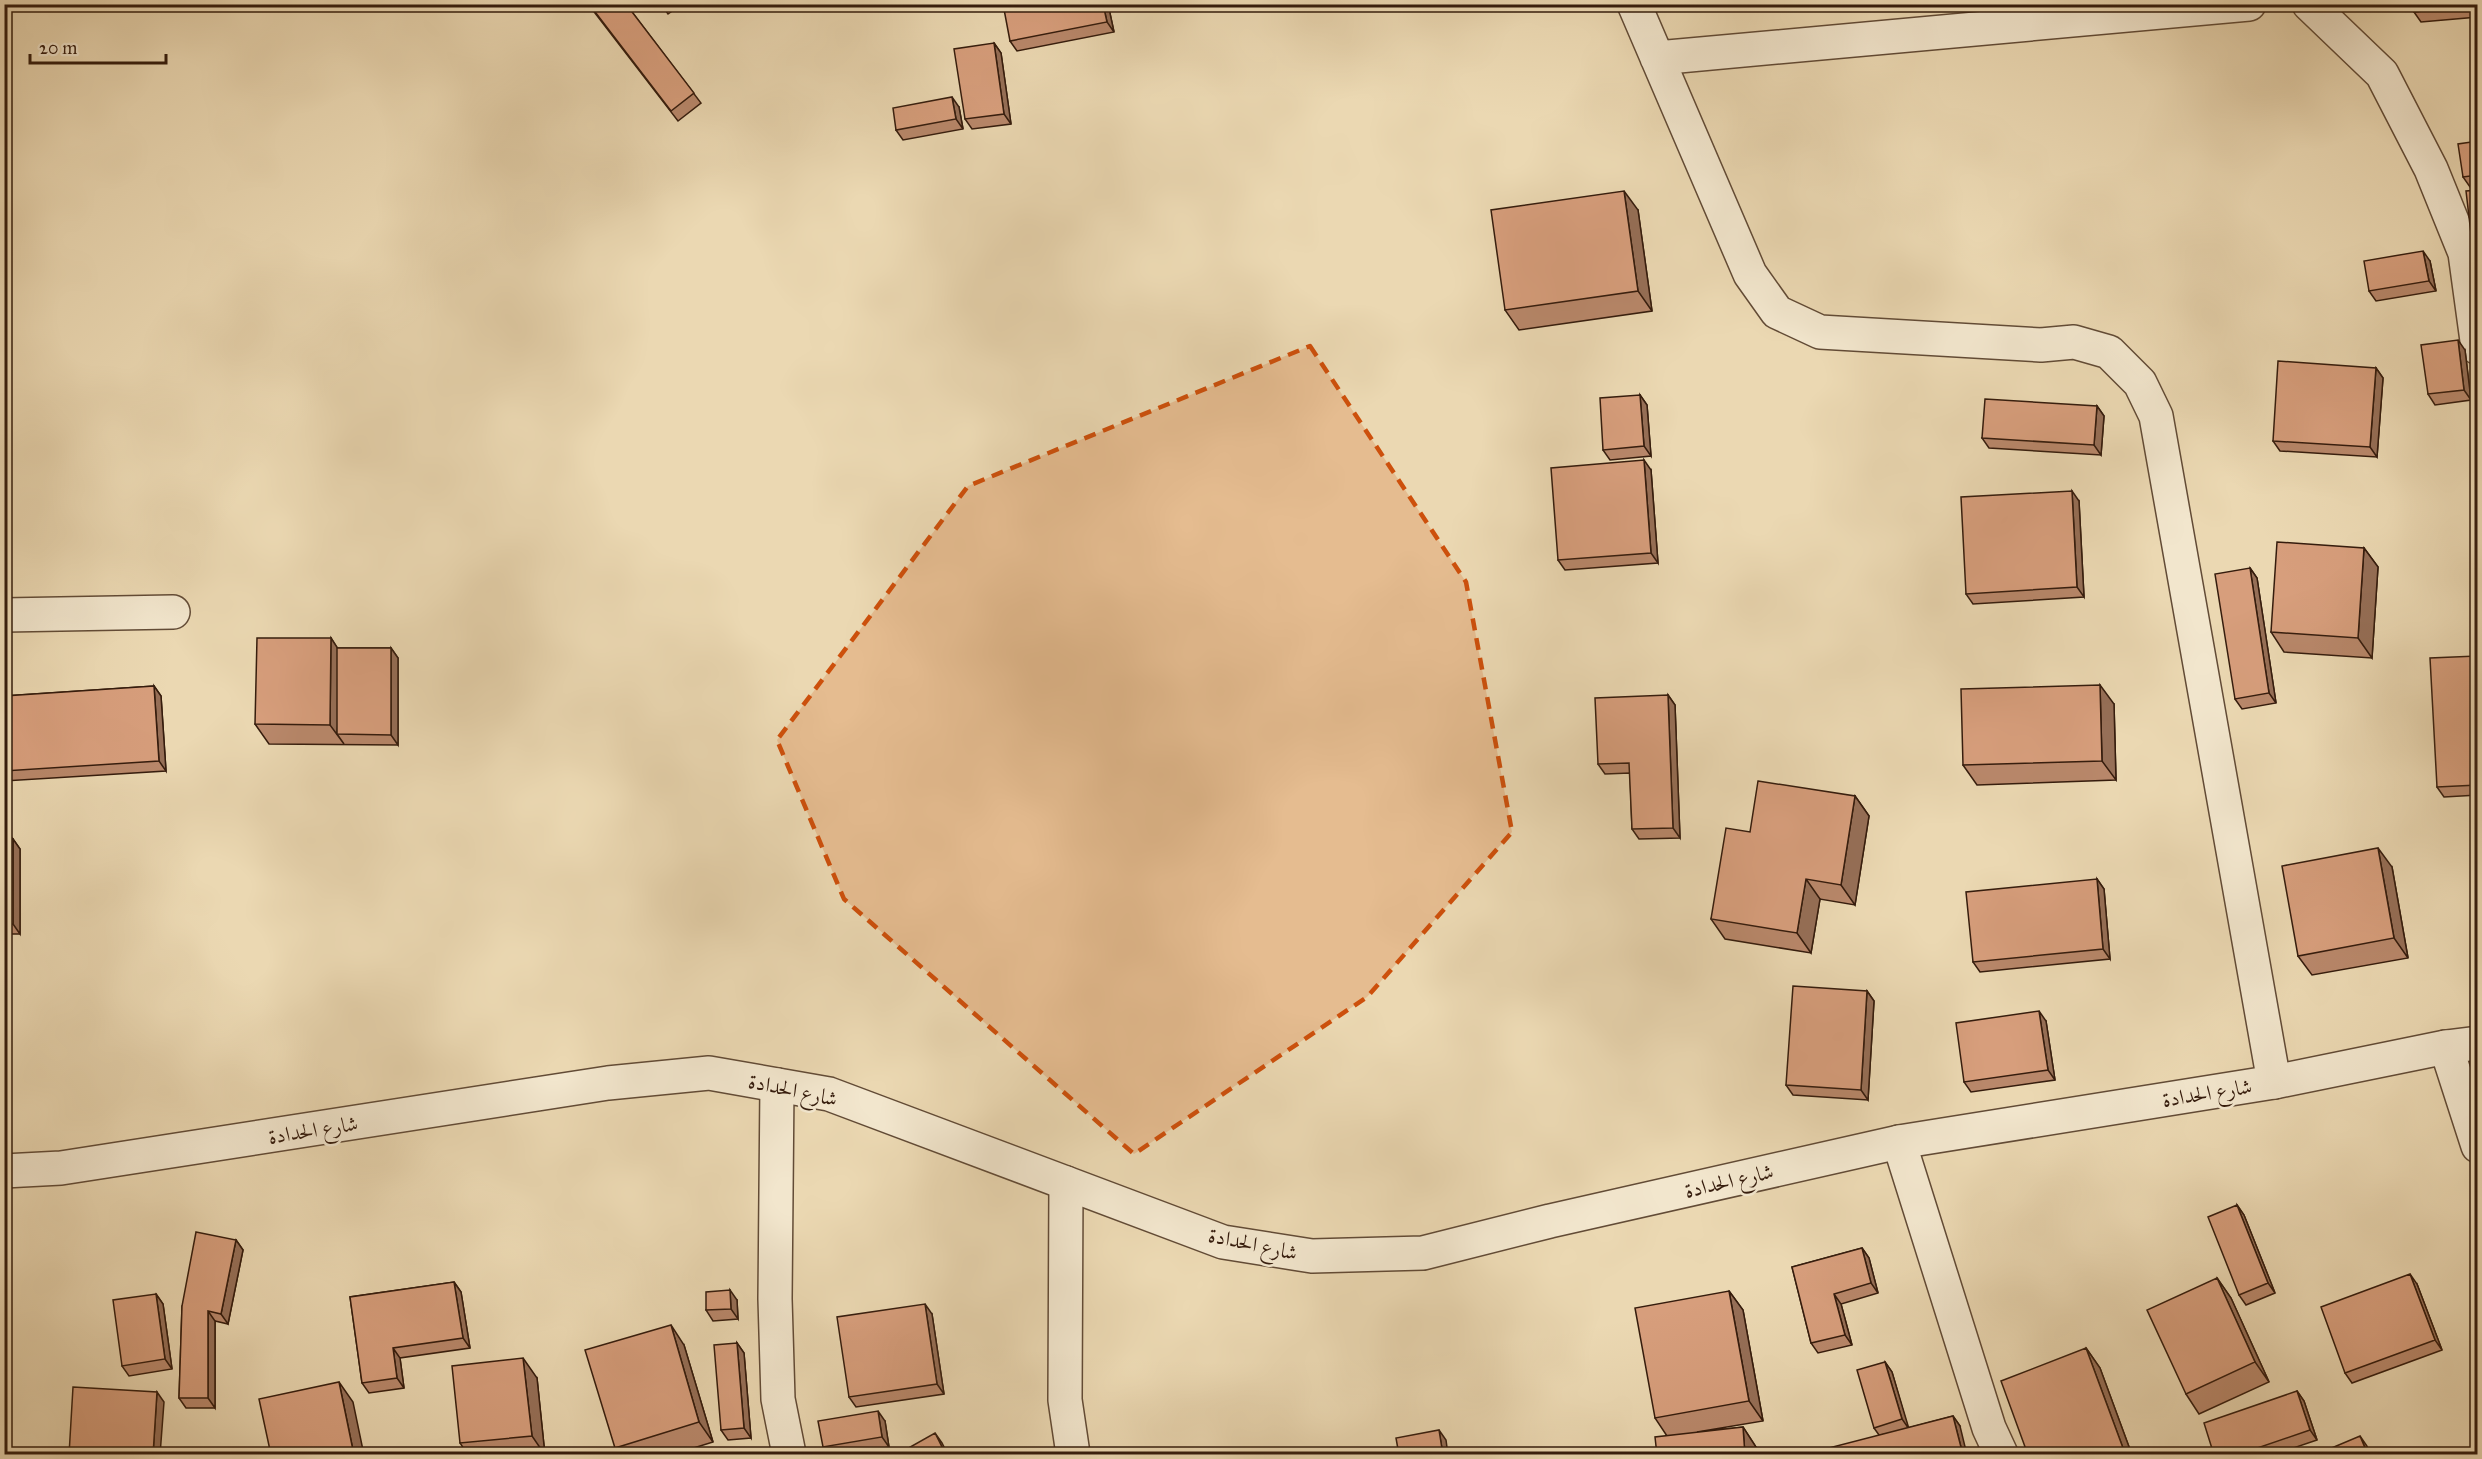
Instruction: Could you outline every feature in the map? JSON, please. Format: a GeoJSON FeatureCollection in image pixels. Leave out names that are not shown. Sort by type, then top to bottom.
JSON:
{"type":"FeatureCollection","features":[{"type":"Feature","properties":{"kind":"street"},"geometry":{"type":"LineString","coordinates":[[1634,4],[1750,273],[1777,312],[1820,332],[2041,345],[2074,342],[2109,352],[2140,383],[2156,416],[2274,1082]]}},
{"type":"Feature","properties":{"kind":"street"},"geometry":{"type":"LineString","coordinates":[[1657,58],[2249,4]]}},
{"type":"Feature","properties":{"kind":"street"},"geometry":{"type":"LineString","coordinates":[[2309,4],[2382,74],[2431,170],[2465,253],[2478,348]]}},
{"type":"Feature","properties":{"kind":"street"},"geometry":{"type":"LineString","coordinates":[[4,615],[173,612]]}},
{"type":"Feature","properties":{"kind":"street"},"geometry":{"type":"LineString","coordinates":[[2462,1045],[2478,1146]]}},
{"type":"Feature","properties":{"kind":"street","name":"شارع الحدادة"},"geometry":{"type":"LineString","coordinates":[[4,1171],[61,1168],[608,1083],[709,1073],[829,1094],[1223,1242],[1312,1256],[1423,1253],[1550,1221],[1899,1142],[2274,1082],[2462,1045]]}},
{"type":"Feature","properties":{"kind":"street"},"geometry":{"type":"LineString","coordinates":[[777,1085],[775,1299],[778,1399],[789,1455]]}},
{"type":"Feature","properties":{"kind":"street"},"geometry":{"type":"LineString","coordinates":[[1899,1142],[1989,1428],[2001,1455]]}},
{"type":"Feature","properties":{"kind":"street"},"geometry":{"type":"LineString","coordinates":[[1066,1183],[1065,1400],[1073,1455]]}},
{"type":"Feature","properties":{"kind":"highlighted area"},"geometry":{"type":"Polygon","coordinates":[[[1310,346],[1466,582],[1512,832],[1367,997],[1134,1154],[844,899],[777,740],[968,486],[1310,346]]]}},
{"type":"Feature","properties":{"kind":"building"},"geometry":{"type":"Polygon","coordinates":[[[589,4],[626,4],[694,93],[671,111],[589,4]]]}},
{"type":"Feature","properties":{"kind":"building"},"geometry":{"type":"Polygon","coordinates":[[[1003,4],[1103,4],[1107,22],[1010,41],[1003,4]]]}},
{"type":"Feature","properties":{"kind":"building"},"geometry":{"type":"Polygon","coordinates":[[[2414,4],[2478,4],[2478,6],[2414,12],[2414,4]]]}},
{"type":"Feature","properties":{"kind":"building"},"geometry":{"type":"Polygon","coordinates":[[[994,43],[1004,114],[965,119],[954,49],[994,43]]]}},
{"type":"Feature","properties":{"kind":"building"},"geometry":{"type":"Polygon","coordinates":[[[952,97],[956,119],[896,130],[893,108],[952,97]]]}},
{"type":"Feature","properties":{"kind":"building"},"geometry":{"type":"Polygon","coordinates":[[[2478,141],[2478,175],[2463,177],[2458,144],[2478,141]]]}},
{"type":"Feature","properties":{"kind":"building"},"geometry":{"type":"Polygon","coordinates":[[[2478,190],[2478,233],[2471,234],[2466,191],[2478,190]]]}},
{"type":"Feature","properties":{"kind":"building"},"geometry":{"type":"Polygon","coordinates":[[[1624,191],[1638,291],[1505,310],[1491,210],[1624,191]]]}},
{"type":"Feature","properties":{"kind":"building"},"geometry":{"type":"Polygon","coordinates":[[[2478,240],[2478,268],[2472,241],[2478,240]]]}},
{"type":"Feature","properties":{"kind":"building"},"geometry":{"type":"Polygon","coordinates":[[[2423,251],[2429,281],[2369,291],[2364,261],[2423,251]]]}},
{"type":"Feature","properties":{"kind":"building"},"geometry":{"type":"Polygon","coordinates":[[[2458,340],[2464,390],[2428,394],[2421,345],[2458,340]]]}},
{"type":"Feature","properties":{"kind":"building"},"geometry":{"type":"Polygon","coordinates":[[[2278,361],[2376,368],[2370,447],[2273,441],[2278,361]]]}},
{"type":"Feature","properties":{"kind":"building"},"geometry":{"type":"Polygon","coordinates":[[[1640,395],[1644,446],[1603,450],[1600,398],[1640,395]]]}},
{"type":"Feature","properties":{"kind":"building"},"geometry":{"type":"Polygon","coordinates":[[[1985,399],[2097,406],[2094,445],[1982,438],[1985,399]]]}},
{"type":"Feature","properties":{"kind":"building"},"geometry":{"type":"Polygon","coordinates":[[[1644,460],[1651,553],[1558,560],[1551,468],[1644,460]]]}},
{"type":"Feature","properties":{"kind":"building"},"geometry":{"type":"Polygon","coordinates":[[[2072,491],[2077,587],[1966,594],[1961,497],[2072,491]]]}},
{"type":"Feature","properties":{"kind":"building"},"geometry":{"type":"Polygon","coordinates":[[[2277,542],[2364,548],[2358,638],[2271,632],[2277,542]]]}},
{"type":"Feature","properties":{"kind":"building"},"geometry":{"type":"Polygon","coordinates":[[[2250,568],[2269,693],[2235,699],[2215,574],[2250,568]]]}},
{"type":"Feature","properties":{"kind":"building"},"geometry":{"type":"Polygon","coordinates":[[[257,638],[331,638],[330,725],[255,724],[257,638]]]}},
{"type":"Feature","properties":{"kind":"building"},"geometry":{"type":"Polygon","coordinates":[[[337,648],[391,648],[391,735],[337,734],[337,648]]]}},
{"type":"Feature","properties":{"kind":"building"},"geometry":{"type":"Polygon","coordinates":[[[2477,656],[2478,785],[2437,787],[2430,658],[2477,656]]]}},
{"type":"Feature","properties":{"kind":"building"},"geometry":{"type":"Polygon","coordinates":[[[2100,685],[2102,761],[1963,765],[1961,689],[2100,685]]]}},
{"type":"Feature","properties":{"kind":"building"},"geometry":{"type":"Polygon","coordinates":[[[154,686],[159,761],[4,771],[4,696],[154,686]]]}},
{"type":"Feature","properties":{"kind":"building"},"geometry":{"type":"Polygon","coordinates":[[[1668,695],[1673,828],[1632,829],[1629,763],[1598,764],[1595,698],[1668,695]]]}},
{"type":"Feature","properties":{"kind":"building"},"geometry":{"type":"Polygon","coordinates":[[[1758,781],[1855,796],[1841,885],[1806,879],[1797,933],[1711,919],[1726,828],[1750,832],[1758,781]]]}},
{"type":"Feature","properties":{"kind":"building"},"geometry":{"type":"Polygon","coordinates":[[[4,839],[13,839],[13,924],[4,924],[4,839]]]}},
{"type":"Feature","properties":{"kind":"building"},"geometry":{"type":"Polygon","coordinates":[[[2378,848],[2394,938],[2298,956],[2282,866],[2378,848]]]}},
{"type":"Feature","properties":{"kind":"building"},"geometry":{"type":"Polygon","coordinates":[[[2097,879],[2103,949],[1973,962],[1966,892],[2097,879]]]}},
{"type":"Feature","properties":{"kind":"building"},"geometry":{"type":"Polygon","coordinates":[[[1793,986],[1867,991],[1861,1090],[1786,1085],[1793,986]]]}},
{"type":"Feature","properties":{"kind":"building"},"geometry":{"type":"Polygon","coordinates":[[[2039,1011],[2048,1070],[1964,1082],[1956,1023],[2039,1011]]]}},
{"type":"Feature","properties":{"kind":"building"},"geometry":{"type":"Polygon","coordinates":[[[2237,1205],[2268,1283],[2239,1295],[2208,1217],[2237,1205]]]}},
{"type":"Feature","properties":{"kind":"building"},"geometry":{"type":"Polygon","coordinates":[[[196,1232],[236,1240],[221,1314],[208,1311],[208,1398],[179,1398],[182,1306],[196,1232]]]}},
{"type":"Feature","properties":{"kind":"building"},"geometry":{"type":"Polygon","coordinates":[[[1862,1248],[1871,1283],[1834,1294],[1845,1335],[1811,1343],[1792,1267],[1862,1248]]]}},
{"type":"Feature","properties":{"kind":"building"},"geometry":{"type":"Polygon","coordinates":[[[2410,1274],[2435,1340],[2345,1373],[2321,1307],[2410,1274]]]}},
{"type":"Feature","properties":{"kind":"building"},"geometry":{"type":"Polygon","coordinates":[[[2217,1278],[2255,1362],[2186,1394],[2147,1310],[2217,1278]]]}},
{"type":"Feature","properties":{"kind":"building"},"geometry":{"type":"Polygon","coordinates":[[[454,1282],[463,1338],[393,1348],[397,1378],[362,1383],[350,1297],[454,1282]]]}},
{"type":"Feature","properties":{"kind":"building"},"geometry":{"type":"Polygon","coordinates":[[[730,1290],[731,1309],[706,1310],[706,1292],[730,1290]]]}},
{"type":"Feature","properties":{"kind":"building"},"geometry":{"type":"Polygon","coordinates":[[[1729,1291],[1749,1401],[1655,1418],[1635,1308],[1729,1291]]]}},
{"type":"Feature","properties":{"kind":"building"},"geometry":{"type":"Polygon","coordinates":[[[156,1294],[165,1359],[122,1366],[113,1300],[156,1294]]]}},
{"type":"Feature","properties":{"kind":"building"},"geometry":{"type":"Polygon","coordinates":[[[925,1304],[937,1384],[849,1397],[837,1317],[925,1304]]]}},
{"type":"Feature","properties":{"kind":"building"},"geometry":{"type":"Polygon","coordinates":[[[671,1325],[699,1422],[615,1448],[585,1350],[671,1325]]]}},
{"type":"Feature","properties":{"kind":"building"},"geometry":{"type":"Polygon","coordinates":[[[737,1343],[744,1428],[721,1430],[714,1345],[737,1343]]]}},
{"type":"Feature","properties":{"kind":"building"},"geometry":{"type":"Polygon","coordinates":[[[2086,1348],[2123,1448],[2106,1455],[2028,1455],[2001,1381],[2086,1348]]]}},
{"type":"Feature","properties":{"kind":"building"},"geometry":{"type":"Polygon","coordinates":[[[523,1358],[532,1436],[460,1443],[452,1366],[523,1358]]]}},
{"type":"Feature","properties":{"kind":"building"},"geometry":{"type":"Polygon","coordinates":[[[1885,1362],[1902,1419],[1874,1428],[1857,1370],[1885,1362]]]}},
{"type":"Feature","properties":{"kind":"building"},"geometry":{"type":"Polygon","coordinates":[[[339,1382],[354,1455],[271,1455],[259,1399],[339,1382]]]}},
{"type":"Feature","properties":{"kind":"building"},"geometry":{"type":"Polygon","coordinates":[[[73,1387],[157,1392],[153,1455],[69,1455],[73,1387]]]}},
{"type":"Feature","properties":{"kind":"building"},"geometry":{"type":"Polygon","coordinates":[[[2297,1391],[2310,1430],[2237,1455],[2214,1455],[2204,1423],[2297,1391]]]}},
{"type":"Feature","properties":{"kind":"building"},"geometry":{"type":"Polygon","coordinates":[[[878,1411],[882,1437],[823,1447],[818,1421],[878,1411]]]}},
{"type":"Feature","properties":{"kind":"building"},"geometry":{"type":"Polygon","coordinates":[[[1953,1416],[1963,1455],[1822,1455],[1821,1450],[1953,1416]]]}},
{"type":"Feature","properties":{"kind":"building"},"geometry":{"type":"Polygon","coordinates":[[[1743,1427],[1745,1455],[1657,1455],[1655,1437],[1743,1427]]]}},
{"type":"Feature","properties":{"kind":"building"},"geometry":{"type":"Polygon","coordinates":[[[1439,1430],[1443,1455],[1399,1455],[1396,1438],[1439,1430]]]}},
{"type":"Feature","properties":{"kind":"building"},"geometry":{"type":"Polygon","coordinates":[[[935,1433],[946,1455],[896,1455],[935,1433]]]}},
{"type":"Feature","properties":{"kind":"building"},"geometry":{"type":"Polygon","coordinates":[[[2360,1436],[2368,1455],[2315,1455],[2360,1436]]]}}]}
